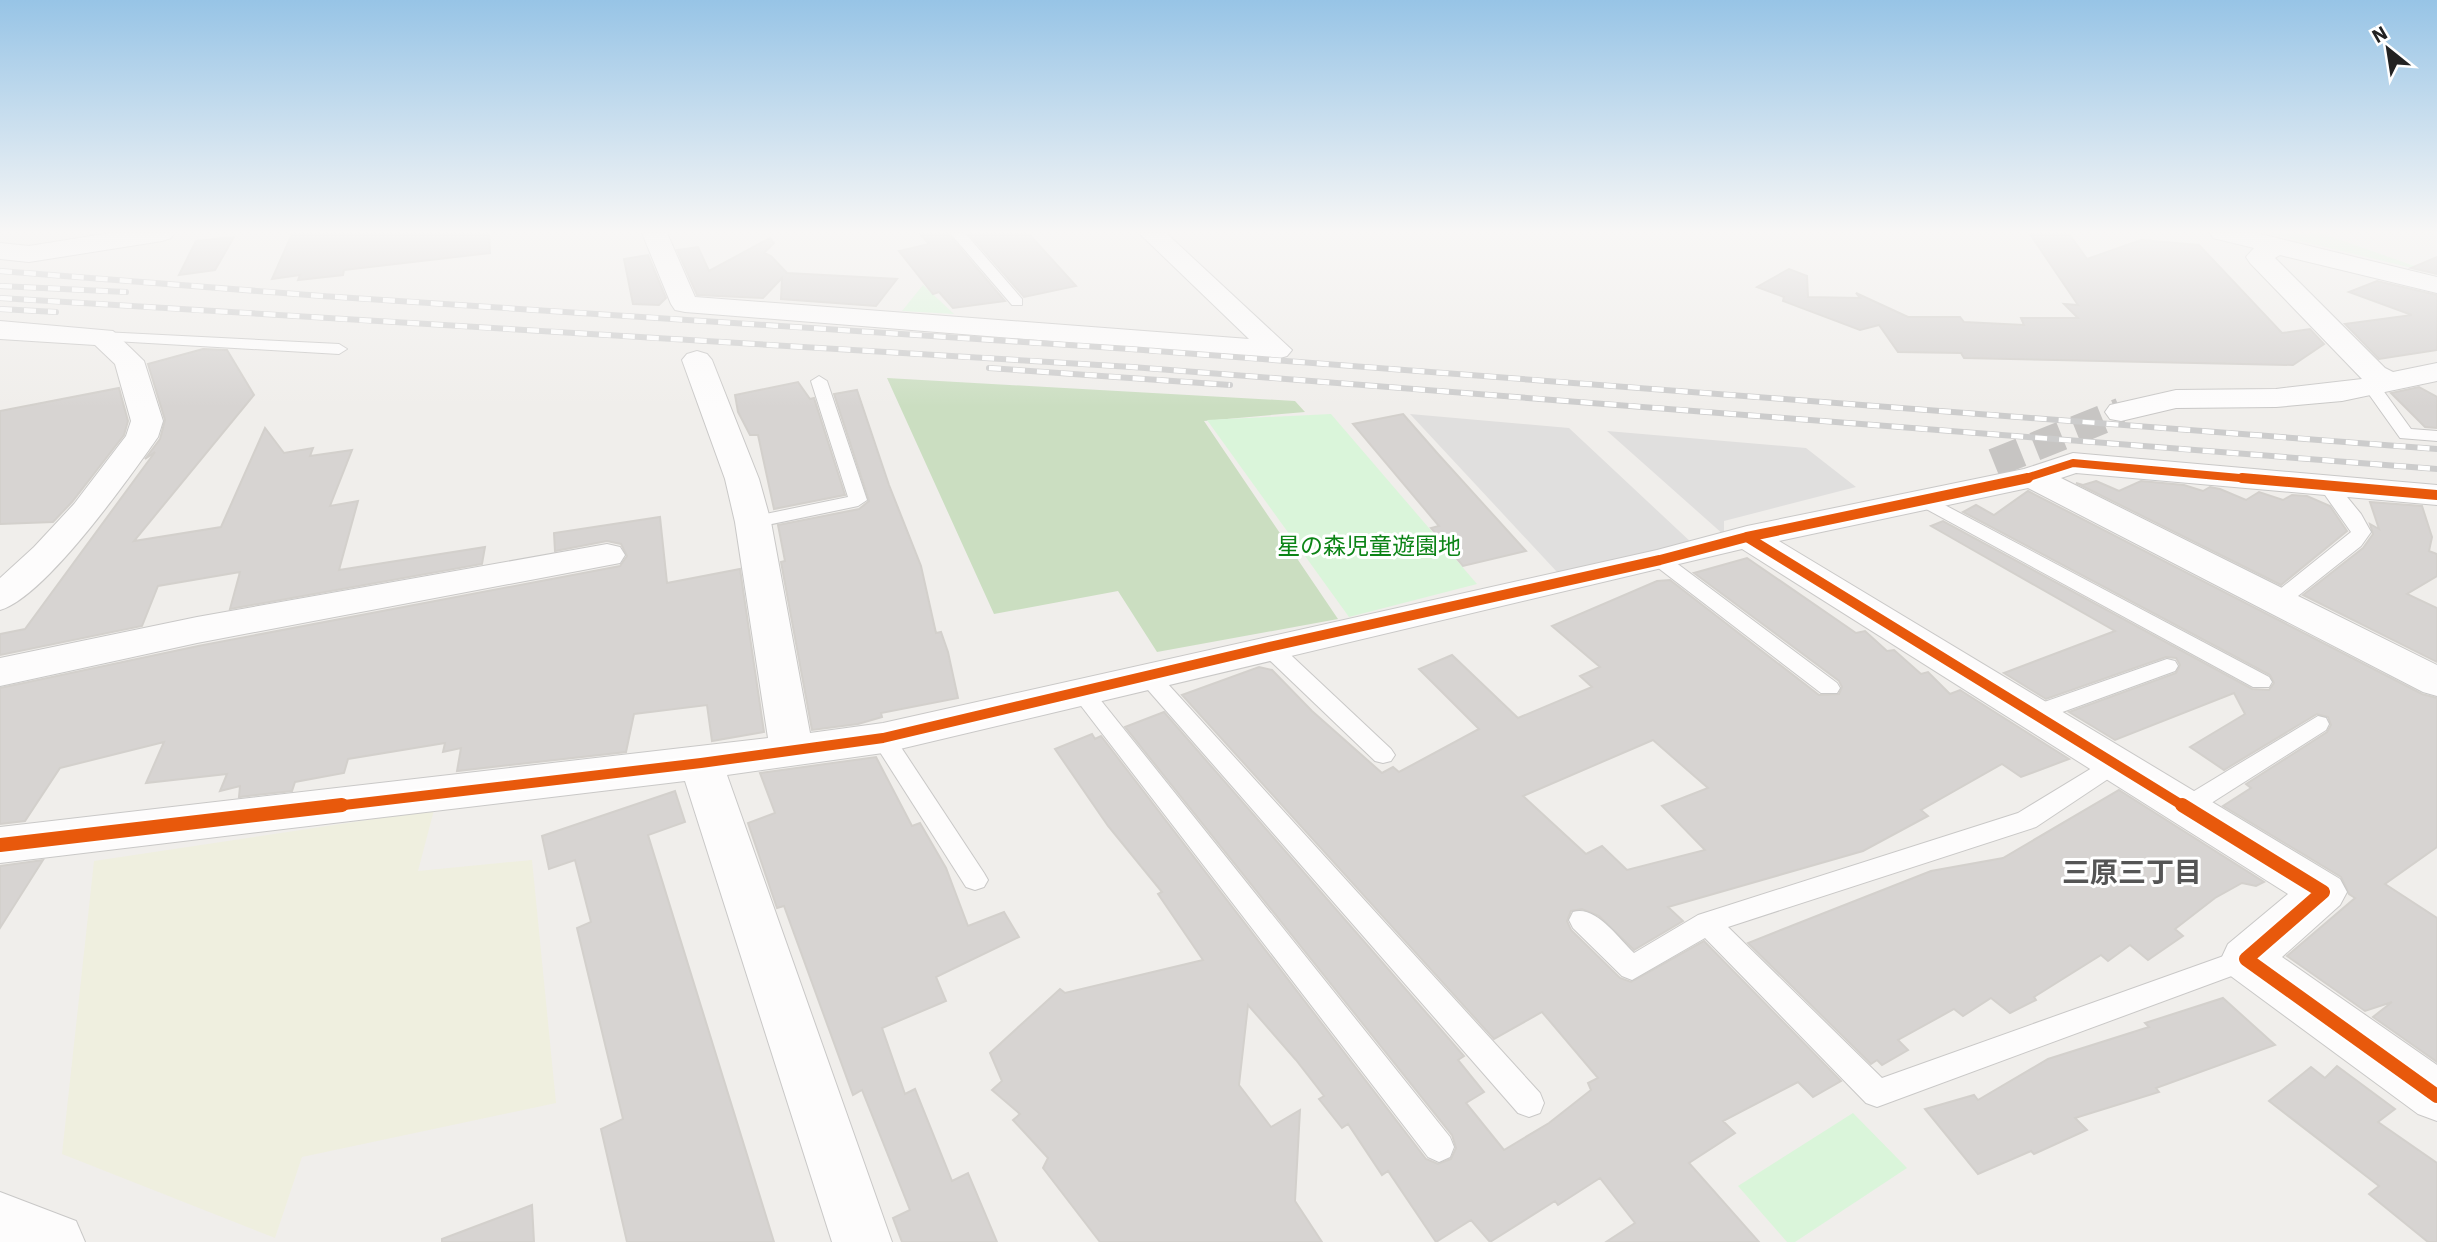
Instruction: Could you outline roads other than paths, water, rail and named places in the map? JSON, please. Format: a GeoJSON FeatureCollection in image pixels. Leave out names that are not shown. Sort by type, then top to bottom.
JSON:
{"type":"FeatureCollection","features":[{"type":"Feature","properties":{"kind":"street"},"geometry":{"type":"LineString","coordinates":[[679,291],[685,304],[1277,350],[1213,291]]}},
{"type":"Feature","properties":{"kind":"street"},"geometry":{"type":"LineString","coordinates":[[2292,291],[2374,374],[2379,384]]}},
{"type":"Feature","properties":{"kind":"street"},"geometry":{"type":"LineString","coordinates":[[0,330],[103,337],[129,361],[147,421],[142,437],[79,520],[47,555],[0,598]]}},
{"type":"Feature","properties":{"kind":"street"},"geometry":{"type":"LineString","coordinates":[[697,359],[742,478],[753,522],[792,752]]}},
{"type":"Feature","properties":{"kind":"street"},"geometry":{"type":"LineString","coordinates":[[2120,412],[2176,399],[2276,398],[2342,392],[2437,372]]}},
{"type":"Feature","properties":{"kind":"street"},"geometry":{"type":"LineString","coordinates":[[1747,537],[1749,522],[1994,463]]}},
{"type":"Feature","properties":{"kind":"street"},"geometry":{"type":"LineString","coordinates":[[0,845],[792,752],[883,738],[1269,647],[1660,560],[1747,537],[2032,477],[2073,463],[2437,495]]}},
{"type":"Feature","properties":{"kind":"street"},"geometry":{"type":"LineString","coordinates":[[2032,477],[2437,682]]}},
{"type":"Feature","properties":{"kind":"street"},"geometry":{"type":"LineString","coordinates":[[1747,537],[2323,892],[2246,959],[2437,1096]]}},
{"type":"Feature","properties":{"kind":"street"},"geometry":{"type":"LineString","coordinates":[[0,672],[197,630],[607,555]]}},
{"type":"Feature","properties":{"kind":"street"},"geometry":{"type":"LineString","coordinates":[[701,763],[862,1242]]}},
{"type":"Feature","properties":{"kind":"street"},"geometry":{"type":"LineString","coordinates":[[0,1221],[55,1242]]}},
{"type":"Feature","properties":{"kind":"lane"},"geometry":{"type":"LineString","coordinates":[[1007,291],[1017,302]]}},
{"type":"Feature","properties":{"kind":"lane"},"geometry":{"type":"LineString","coordinates":[[103,337],[339,349]]}},
{"type":"Feature","properties":{"kind":"lane"},"geometry":{"type":"LineString","coordinates":[[753,522],[858,500],[818,381]]}},
{"type":"Feature","properties":{"kind":"lane"},"geometry":{"type":"LineString","coordinates":[[2379,384],[2406,433],[2437,436]]}},
{"type":"Feature","properties":{"kind":"lane"},"geometry":{"type":"LineString","coordinates":[[2277,602],[2354,542],[2361,532],[2354,518],[2327,485]]}},
{"type":"Feature","properties":{"kind":"lane"},"geometry":{"type":"LineString","coordinates":[[1924,500],[2261,682]]}},
{"type":"Feature","properties":{"kind":"lane"},"geometry":{"type":"LineString","coordinates":[[1660,560],[1829,688]]}},
{"type":"Feature","properties":{"kind":"lane"},"geometry":{"type":"LineString","coordinates":[[1269,647],[1383,755]]}},
{"type":"Feature","properties":{"kind":"lane"},"geometry":{"type":"LineString","coordinates":[[2035,715],[2167,666]]}},
{"type":"Feature","properties":{"kind":"lane"},"geometry":{"type":"LineString","coordinates":[[1149,677],[1529,1103]]}},
{"type":"Feature","properties":{"kind":"lane"},"geometry":{"type":"LineString","coordinates":[[1083,693],[1439,1147]]}},
{"type":"Feature","properties":{"kind":"lane"},"geometry":{"type":"LineString","coordinates":[[2185,808],[2318,724]]}},
{"type":"Feature","properties":{"kind":"lane"},"geometry":{"type":"LineString","coordinates":[[883,738],[975,880]]}},
{"type":"Feature","properties":{"kind":"lane"},"geometry":{"type":"LineString","coordinates":[[1582,920],[1632,968],[1707,923],[2027,820],[2115,763]]}},
{"type":"Feature","properties":{"kind":"lane"},"geometry":{"type":"LineString","coordinates":[[1707,923],[1877,1093],[2246,959]]}},
{"type":"Feature","properties":{"kind":"tunnel"},"geometry":{"type":"LineString","coordinates":[[1994,463],[2121,412]]}},
{"type":"Feature","properties":{"kind":"railway"},"geometry":{"type":"LineString","coordinates":[[104,291],[126,292]]}},
{"type":"Feature","properties":{"kind":"railway"},"geometry":{"type":"LineString","coordinates":[[257,291],[1130,349],[2437,449]]}},
{"type":"Feature","properties":{"kind":"railway"},"geometry":{"type":"LineString","coordinates":[[0,298],[1132,367],[2437,469]]}},
{"type":"Feature","properties":{"kind":"railway"},"geometry":{"type":"LineString","coordinates":[[0,309],[56,312]]}},
{"type":"Feature","properties":{"kind":"railway"},"geometry":{"type":"LineString","coordinates":[[989,368],[1230,385]]}},
{"type":"Feature","properties":{"kind":"district","name":"三原三丁目"},"geometry":{"type":"Point","coordinates":[2132,872]}},
{"type":"Feature","properties":{"kind":"park label","name":"星の森児童遊園地"},"geometry":{"type":"Point","coordinates":[1369,546]}}]}
